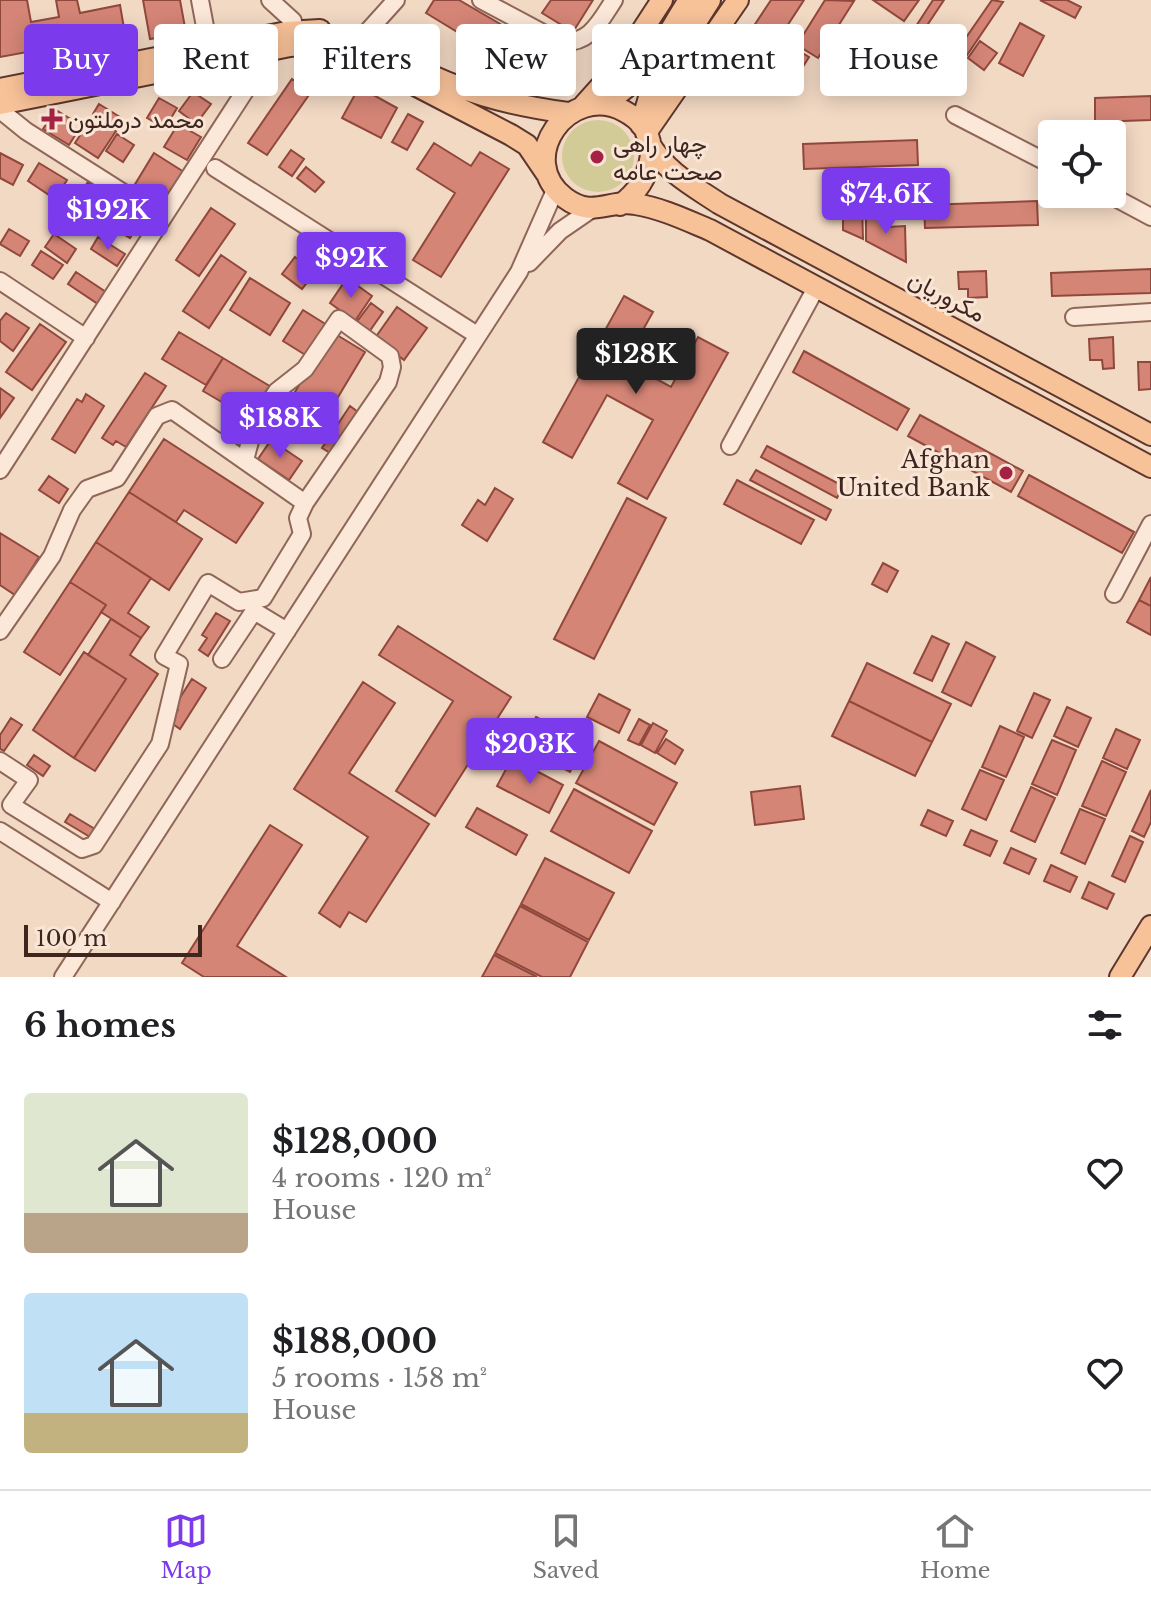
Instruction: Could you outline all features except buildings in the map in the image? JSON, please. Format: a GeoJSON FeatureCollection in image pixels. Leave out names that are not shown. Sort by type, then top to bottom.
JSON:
{"type":"FeatureCollection","features":[{"type":"Feature","properties":{"kind":"main road"},"geometry":{"type":"LineString","coordinates":[[583,107],[619,66],[662,0]]}},
{"type":"Feature","properties":{"kind":"main road"},"geometry":{"type":"LineString","coordinates":[[552,182],[545,159],[547,141],[555,125],[583,107],[626,90],[645,69],[689,0]]}},
{"type":"Feature","properties":{"kind":"main road"},"geometry":{"type":"LineString","coordinates":[[620,205],[635,194],[646,179],[651,160],[645,133],[650,94],[710,0]]}},
{"type":"Feature","properties":{"kind":"main road"},"geometry":{"type":"LineString","coordinates":[[645,133],[681,86],[738,0]]}},
{"type":"Feature","properties":{"kind":"main road"},"geometry":{"type":"LineString","coordinates":[[0,89],[154,59]]}},
{"type":"Feature","properties":{"kind":"main road"},"geometry":{"type":"LineString","coordinates":[[0,107],[154,75]]}},
{"type":"Feature","properties":{"kind":"main road"},"geometry":{"type":"LineString","coordinates":[[440,80],[467,93],[525,109],[583,107],[629,114],[645,133]]}},
{"type":"Feature","properties":{"kind":"main road"},"geometry":{"type":"LineString","coordinates":[[438,96],[527,145],[566,199],[592,209],[633,203],[681,218],[817,286],[986,381],[1151,467]]}},
{"type":"Feature","properties":{"kind":"main road","name":"مکروریان"},"geometry":{"type":"LineString","coordinates":[[645,133],[659,161],[720,204],[1151,435]]}},
{"type":"Feature","properties":{"kind":"main road"},"geometry":{"type":"LineString","coordinates":[[1120,977],[1151,926]]}},
{"type":"Feature","properties":{"kind":"street"},"geometry":{"type":"LineString","coordinates":[[200,0],[204,24]]}},
{"type":"Feature","properties":{"kind":"street"},"geometry":{"type":"LineString","coordinates":[[270,0],[285,10],[294,33]]}},
{"type":"Feature","properties":{"kind":"street"},"geometry":{"type":"LineString","coordinates":[[374,24],[396,0]]}},
{"type":"Feature","properties":{"kind":"street"},"geometry":{"type":"LineString","coordinates":[[481,0],[560,42],[574,43],[594,31],[614,0]]}},
{"type":"Feature","properties":{"kind":"street"},"geometry":{"type":"LineString","coordinates":[[0,470],[6,448],[86,338],[242,96]]}},
{"type":"Feature","properties":{"kind":"street"},"geometry":{"type":"LineString","coordinates":[[0,107],[26,131],[163,218]]}},
{"type":"Feature","properties":{"kind":"street"},"geometry":{"type":"LineString","coordinates":[[955,115],[1038,158]]}},
{"type":"Feature","properties":{"kind":"street"},"geometry":{"type":"LineString","coordinates":[[215,168],[477,335]]}},
{"type":"Feature","properties":{"kind":"street"},"geometry":{"type":"LineString","coordinates":[[519,272],[552,182]]}},
{"type":"Feature","properties":{"kind":"street"},"geometry":{"type":"LineString","coordinates":[[1126,204],[1151,217]]}},
{"type":"Feature","properties":{"kind":"street"},"geometry":{"type":"LineString","coordinates":[[63,977],[519,272],[560,231],[592,209]]}},
{"type":"Feature","properties":{"kind":"street"},"geometry":{"type":"LineString","coordinates":[[0,281],[86,338]]}},
{"type":"Feature","properties":{"kind":"street"},"geometry":{"type":"LineString","coordinates":[[730,446],[817,286]]}},
{"type":"Feature","properties":{"kind":"street"},"geometry":{"type":"LineString","coordinates":[[1074,317],[1151,312]]}},
{"type":"Feature","properties":{"kind":"street"},"geometry":{"type":"LineString","coordinates":[[0,761],[29,780],[11,805],[82,849],[94,845],[160,744],[179,664],[164,656],[208,583],[239,602],[263,598],[302,534],[298,518],[305,503],[388,382],[392,367],[390,356],[339,319],[305,369],[277,391],[255,423],[245,460]]}},
{"type":"Feature","properties":{"kind":"street"},"geometry":{"type":"LineString","coordinates":[[0,631],[52,556],[72,510],[87,489],[117,478],[157,416],[172,410],[305,503]]}},
{"type":"Feature","properties":{"kind":"street"},"geometry":{"type":"LineString","coordinates":[[1114,594],[1151,524]]}},
{"type":"Feature","properties":{"kind":"street"},"geometry":{"type":"LineString","coordinates":[[222,659],[254,611],[287,631]]}},
{"type":"Feature","properties":{"kind":"street"},"geometry":{"type":"LineString","coordinates":[[0,831],[112,902]]}},
{"type":"Feature","properties":{"kind":"shaded area"},"geometry":{"type":"Polygon","coordinates":[[[598,120],[618,126],[628,136],[634,156],[628,176],[618,186],[598,192],[578,186],[568,176],[562,156],[568,136],[578,126],[598,120]]]}},
{"type":"Feature","properties":{"kind":"place","name":"محمد درملتون"},"geometry":{"type":"Point","coordinates":[52,119]}},
{"type":"Feature","properties":{"kind":"place","name":"چهار راهی صحت عامه"},"geometry":{"type":"Point","coordinates":[597,157]}},
{"type":"Feature","properties":{"kind":"place","name":"Afghan United Bank"},"geometry":{"type":"Point","coordinates":[1006,473]}}]}
